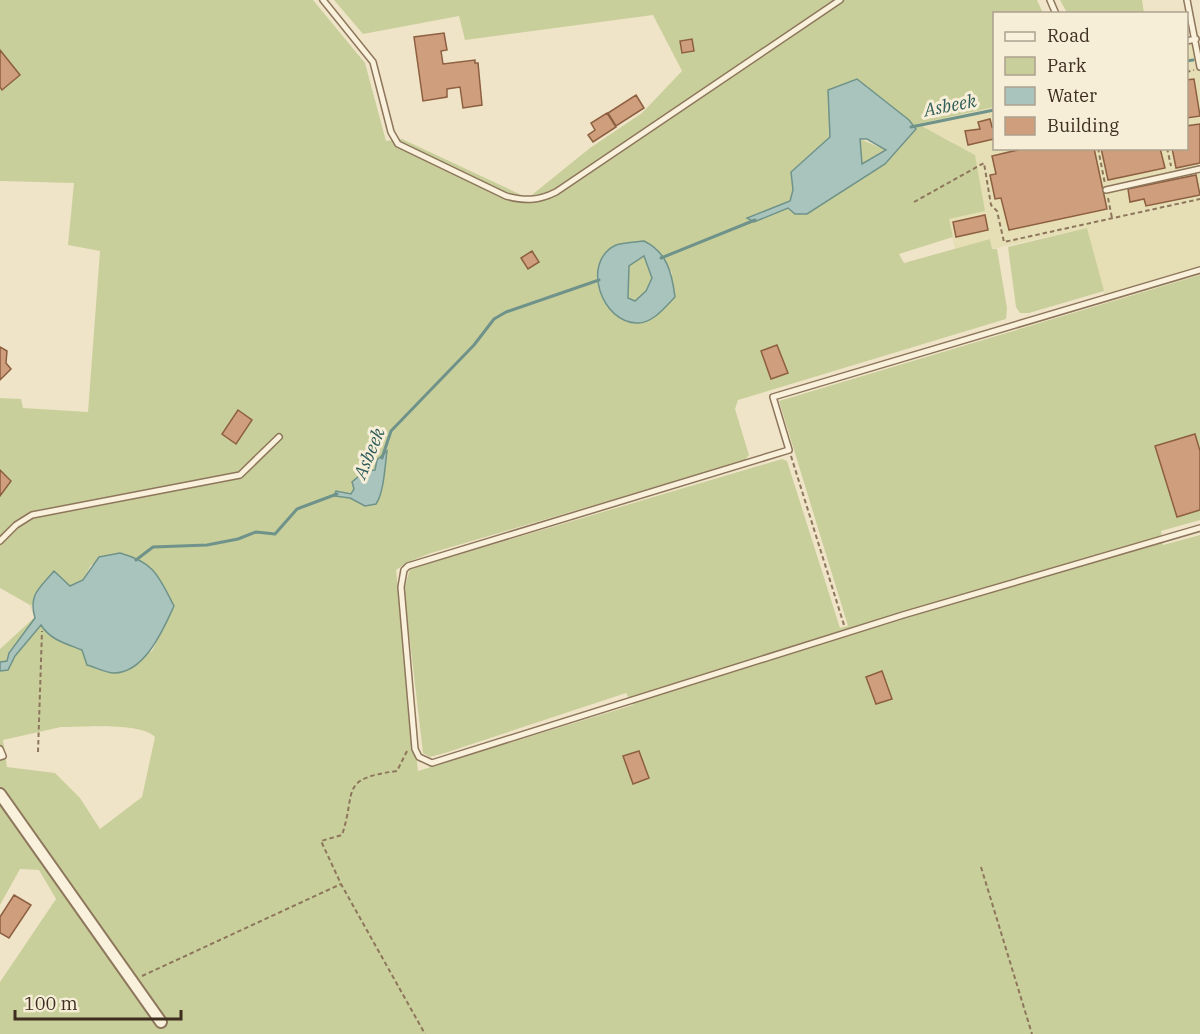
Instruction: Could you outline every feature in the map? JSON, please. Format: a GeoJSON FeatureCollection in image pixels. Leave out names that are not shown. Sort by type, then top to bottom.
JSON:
{"type":"FeatureCollection","features":[{"type":"Feature","properties":{"kind":"street"},"geometry":{"type":"LineString","coordinates":[[0,794],[134,980],[161,1022]]}},
{"type":"Feature","properties":{"kind":"lane"},"geometry":{"type":"LineString","coordinates":[[323,0],[373,62],[391,132],[398,144],[506,196],[524,200],[541,199],[556,192],[840,0]]}},
{"type":"Feature","properties":{"kind":"lane"},"geometry":{"type":"LineString","coordinates":[[1187,0],[1200,67]]}},
{"type":"Feature","properties":{"kind":"lane"},"geometry":{"type":"LineString","coordinates":[[1188,41],[1196,41]]}},
{"type":"Feature","properties":{"kind":"lane"},"geometry":{"type":"LineString","coordinates":[[1106,189],[1200,169]]}},
{"type":"Feature","properties":{"kind":"lane"},"geometry":{"type":"LineString","coordinates":[[1200,270],[773,397],[789,450],[408,566],[404,570],[401,587],[414,736],[419,758],[432,763],[846,632],[1200,528]]}},
{"type":"Feature","properties":{"kind":"lane"},"geometry":{"type":"LineString","coordinates":[[0,542],[16,525],[32,515],[240,474],[279,437]]}},
{"type":"Feature","properties":{"kind":"lane"},"geometry":{"type":"LineString","coordinates":[[0,749],[3,756],[0,757]]}},
{"type":"Feature","properties":{"kind":"path"},"geometry":{"type":"LineString","coordinates":[[1167,150],[1172,175]]}},
{"type":"Feature","properties":{"kind":"path"},"geometry":{"type":"LineString","coordinates":[[914,202],[984,163],[991,205],[997,211],[1004,242],[1200,199]]}},
{"type":"Feature","properties":{"kind":"path"},"geometry":{"type":"LineString","coordinates":[[789,450],[846,632]]}},
{"type":"Feature","properties":{"kind":"path"},"geometry":{"type":"LineString","coordinates":[[38,752],[42,631]]}},
{"type":"Feature","properties":{"kind":"path"},"geometry":{"type":"LineString","coordinates":[[414,736],[397,771],[377,774],[357,781],[349,795],[348,817],[342,835],[321,841],[341,884],[425,1034]]}},
{"type":"Feature","properties":{"kind":"path"},"geometry":{"type":"LineString","coordinates":[[981,867],[1032,1034]]}},
{"type":"Feature","properties":{"kind":"path"},"geometry":{"type":"LineString","coordinates":[[134,980],[341,884]]}},
{"type":"Feature","properties":{"kind":"shaded area"},"geometry":{"type":"Polygon","coordinates":[[[1192,37],[1200,48],[1200,275],[1106,302],[1087,228],[992,249],[990,239],[955,249],[948,219],[953,142],[917,124],[993,107],[993,150],[1188,150],[1188,38],[1192,37]]]}},
{"type":"Feature","properties":{"kind":"green space"},"geometry":{"type":"Polygon","coordinates":[[[0,0],[313,0],[365,63],[386,141],[402,139],[528,198],[590,148],[642,113],[682,71],[653,15],[465,40],[459,16],[363,34],[334,0],[1037,0],[1043,12],[993,12],[993,107],[918,124],[975,155],[985,211],[949,219],[953,237],[899,254],[904,263],[990,239],[992,249],[997,249],[1007,308],[1006,319],[738,400],[735,409],[749,455],[744,461],[431,553],[408,562],[396,570],[418,771],[633,705],[626,693],[445,753],[430,757],[423,753],[404,590],[410,569],[782,459],[787,461],[840,628],[848,626],[779,401],[1200,275],[1200,520],[1161,531],[1163,545],[1200,535],[1200,1034],[0,1034],[0,982],[56,899],[39,870],[20,869],[0,905],[0,671],[8,670],[15,656],[41,625],[52,635],[82,650],[114,673],[152,651],[174,606],[138,558],[91,565],[83,580],[31,605],[35,617],[30,605],[0,588],[0,398],[21,399],[23,408],[88,412],[100,251],[68,245],[74,183],[0,181],[0,0]],[[897,113],[829,117],[830,137],[791,171],[793,190],[788,206],[795,214],[885,164],[909,120],[897,113]],[[656,247],[596,279],[602,293],[631,322],[651,320],[672,273],[656,247]],[[61,727],[3,740],[7,767],[55,773],[80,798],[100,829],[142,797],[155,737],[148,732],[125,727],[61,727]]]}},
{"type":"Feature","properties":{"kind":"green space"},"geometry":{"type":"Polygon","coordinates":[[[1060,0],[1142,0],[1144,12],[1066,12],[1060,0]]]}},
{"type":"Feature","properties":{"kind":"green space"},"geometry":{"type":"Polygon","coordinates":[[[860,139],[886,150],[862,164],[860,139]]]}},
{"type":"Feature","properties":{"kind":"green space"},"geometry":{"type":"Polygon","coordinates":[[[1087,228],[1104,291],[1029,313],[1020,313],[1016,307],[1008,247],[1087,228]]]}},
{"type":"Feature","properties":{"kind":"green space"},"geometry":{"type":"Polygon","coordinates":[[[644,256],[652,278],[646,291],[635,301],[628,299],[629,266],[644,256]]]}},
{"type":"Feature","properties":{"kind":"green space"},"geometry":{"type":"Polygon","coordinates":[[[35,617],[12,649],[7,662],[0,662],[0,649],[35,617]]]}},
{"type":"Feature","properties":{"kind":"water"},"geometry":{"type":"Polygon","coordinates":[[[857,79],[909,120],[916,129],[885,164],[807,214],[795,214],[788,208],[754,222],[747,218],[790,201],[793,190],[791,172],[830,137],[828,90],[857,79]],[[860,139],[862,164],[886,150],[867,139],[860,139]]]}},
{"type":"Feature","properties":{"kind":"water"},"geometry":{"type":"Polygon","coordinates":[[[644,241],[658,251],[667,264],[675,297],[649,320],[638,323],[625,321],[614,314],[600,291],[599,264],[605,253],[616,245],[644,241]],[[644,256],[629,266],[628,298],[635,301],[646,291],[652,278],[644,256]]]}},
{"type":"Feature","properties":{"kind":"water"},"geometry":{"type":"Polygon","coordinates":[[[387,451],[382,486],[376,504],[365,506],[350,498],[334,496],[336,491],[351,494],[354,489],[352,482],[365,471],[375,470],[377,460],[387,451]]]}},
{"type":"Feature","properties":{"kind":"water"},"geometry":{"type":"Polygon","coordinates":[[[120,553],[148,566],[159,578],[174,606],[159,637],[144,658],[125,671],[114,673],[104,671],[87,665],[82,650],[54,638],[41,625],[15,656],[8,670],[0,671],[0,662],[7,661],[9,653],[35,618],[34,597],[54,571],[70,586],[83,580],[99,557],[120,553]]]}},
{"type":"Feature","properties":{"kind":"building"},"geometry":{"type":"Polygon","coordinates":[[[444,33],[447,50],[441,51],[443,64],[475,60],[475,63],[478,63],[482,105],[463,108],[460,87],[447,89],[447,97],[423,101],[414,37],[444,33]]]}},
{"type":"Feature","properties":{"kind":"building"},"geometry":{"type":"Polygon","coordinates":[[[692,39],[694,51],[682,53],[680,41],[692,39]]]}},
{"type":"Feature","properties":{"kind":"building"},"geometry":{"type":"Polygon","coordinates":[[[0,50],[20,75],[2,90],[0,87],[0,50]]]}},
{"type":"Feature","properties":{"kind":"building"},"geometry":{"type":"Polygon","coordinates":[[[1194,79],[1200,116],[1188,118],[1188,80],[1194,79]]]}},
{"type":"Feature","properties":{"kind":"building"},"geometry":{"type":"Polygon","coordinates":[[[636,95],[644,108],[616,126],[608,113],[636,95]]]}},
{"type":"Feature","properties":{"kind":"building"},"geometry":{"type":"Polygon","coordinates":[[[607,113],[616,127],[593,142],[588,135],[595,130],[591,123],[607,113]]]}},
{"type":"Feature","properties":{"kind":"building"},"geometry":{"type":"Polygon","coordinates":[[[990,119],[993,126],[993,139],[968,145],[965,131],[980,129],[978,122],[990,119]]]}},
{"type":"Feature","properties":{"kind":"building"},"geometry":{"type":"Polygon","coordinates":[[[1200,124],[1200,163],[1176,168],[1172,150],[1188,150],[1188,126],[1200,124]]]}},
{"type":"Feature","properties":{"kind":"building"},"geometry":{"type":"Polygon","coordinates":[[[1018,150],[1094,150],[1107,209],[1009,230],[1001,198],[995,199],[990,175],[996,174],[992,156],[1018,150]]]}},
{"type":"Feature","properties":{"kind":"building"},"geometry":{"type":"Polygon","coordinates":[[[1101,150],[1160,150],[1165,168],[1108,180],[1101,150]]]}},
{"type":"Feature","properties":{"kind":"building"},"geometry":{"type":"Polygon","coordinates":[[[1196,175],[1200,195],[1146,206],[1144,199],[1130,202],[1128,189],[1196,175]]]}},
{"type":"Feature","properties":{"kind":"building"},"geometry":{"type":"Polygon","coordinates":[[[985,215],[988,230],[956,237],[953,222],[985,215]]]}},
{"type":"Feature","properties":{"kind":"building"},"geometry":{"type":"Polygon","coordinates":[[[532,251],[539,262],[528,269],[521,258],[532,251]]]}},
{"type":"Feature","properties":{"kind":"building"},"geometry":{"type":"Polygon","coordinates":[[[777,345],[788,373],[771,379],[761,351],[777,345]]]}},
{"type":"Feature","properties":{"kind":"building"},"geometry":{"type":"Polygon","coordinates":[[[0,347],[7,351],[6,363],[11,369],[0,380],[0,347]]]}},
{"type":"Feature","properties":{"kind":"building"},"geometry":{"type":"Polygon","coordinates":[[[238,410],[252,420],[236,444],[222,434],[238,410]]]}},
{"type":"Feature","properties":{"kind":"building"},"geometry":{"type":"Polygon","coordinates":[[[1195,434],[1200,451],[1200,510],[1177,517],[1155,446],[1195,434]]]}},
{"type":"Feature","properties":{"kind":"building"},"geometry":{"type":"Polygon","coordinates":[[[0,470],[11,481],[0,496],[0,470]]]}},
{"type":"Feature","properties":{"kind":"building"},"geometry":{"type":"Polygon","coordinates":[[[882,671],[892,699],[876,704],[866,677],[882,671]]]}},
{"type":"Feature","properties":{"kind":"building"},"geometry":{"type":"Polygon","coordinates":[[[639,751],[649,778],[633,784],[623,756],[639,751]]]}},
{"type":"Feature","properties":{"kind":"building"},"geometry":{"type":"Polygon","coordinates":[[[14,895],[31,905],[9,938],[0,933],[0,917],[14,895]]]}},
{"type":"Feature","properties":{"kind":"waterway","name":"Asbeek"},"geometry":{"type":"LineString","coordinates":[[1188,61],[1193,60]]}},
{"type":"Feature","properties":{"kind":"waterway","name":"Asbeek"},"geometry":{"type":"LineString","coordinates":[[911,127],[993,110]]}},
{"type":"Feature","properties":{"kind":"waterway","name":"Asbeek"},"geometry":{"type":"LineString","coordinates":[[661,258],[755,220]]}},
{"type":"Feature","properties":{"kind":"waterway","name":"Asbeek"},"geometry":{"type":"LineString","coordinates":[[382,458],[391,431],[474,345],[494,319],[506,312],[599,280]]}},
{"type":"Feature","properties":{"kind":"waterway","name":"Asbeek"},"geometry":{"type":"LineString","coordinates":[[136,560],[153,547],[207,545],[238,539],[256,532],[275,534],[297,509],[337,494]]}}]}
